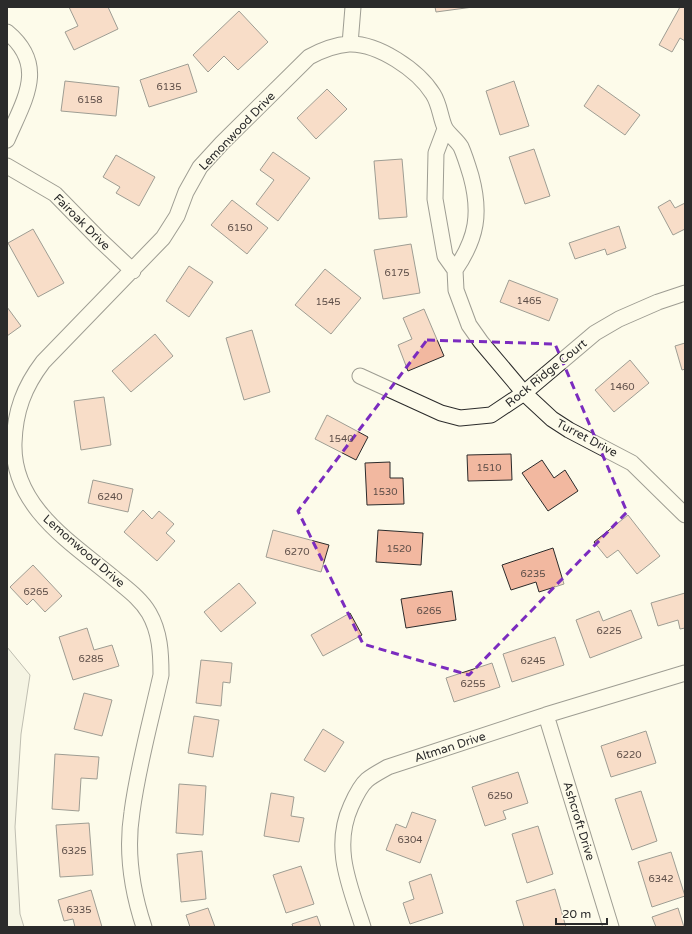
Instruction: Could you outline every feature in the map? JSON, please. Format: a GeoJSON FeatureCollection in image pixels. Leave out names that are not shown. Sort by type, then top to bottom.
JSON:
{"type":"FeatureCollection","features":[{"type":"Feature","properties":{"kind":"street"},"geometry":{"type":"LineString","coordinates":[[353,7],[350,44],[385,53],[420,78],[433,94],[446,129],[460,146],[468,166],[475,192],[477,217],[474,236],[466,254],[455,270]]}},
{"type":"Feature","properties":{"kind":"street"},"geometry":{"type":"LineString","coordinates":[[7,32],[26,53],[31,69],[28,87],[7,140]]}},
{"type":"Feature","properties":{"kind":"street","name":"Lemonwood Drive"},"geometry":{"type":"LineString","coordinates":[[144,927],[134,888],[130,839],[132,812],[161,675],[161,653],[157,632],[149,612],[134,595],[46,521],[30,501],[18,476],[14,449],[14,424],[29,380],[43,362],[133,271],[163,238],[177,216],[186,192],[200,167],[222,143],[309,57],[325,48],[350,44]]}},
{"type":"Feature","properties":{"kind":"street","name":"Turret Drive"},"geometry":{"type":"LineString","coordinates":[[446,129],[436,154],[435,199],[446,256],[455,270],[456,290],[469,324],[481,342],[524,393],[558,423],[632,463],[685,515]]}},
{"type":"Feature","properties":{"kind":"street","name":"Fairoak Drive"},"geometry":{"type":"LineString","coordinates":[[7,166],[55,194],[133,271]]}},
{"type":"Feature","properties":{"kind":"street","name":"Rock Ridge Court"},"geometry":{"type":"LineString","coordinates":[[360,376],[441,413],[460,418],[479,418],[491,415],[524,393],[595,332],[619,319],[658,302],[685,293]]}},
{"type":"Feature","properties":{"kind":"street","name":"Altman Drive"},"geometry":{"type":"LineString","coordinates":[[363,927],[346,870],[342,853],[342,841],[346,816],[355,797],[366,781],[388,767],[546,715],[685,673]]}},
{"type":"Feature","properties":{"kind":"street","name":"Ashcroft Drive"},"geometry":{"type":"LineString","coordinates":[[546,715],[611,927]]}},
{"type":"Feature","properties":{"kind":"highlighted area"},"geometry":{"type":"Polygon","coordinates":[[[427,340],[555,344],[627,512],[469,675],[363,644],[298,511],[427,340]]]}},
{"type":"Feature","properties":{"kind":"shaded area"},"geometry":{"type":"Polygon","coordinates":[[[7,647],[30,675],[21,734],[15,827],[20,914],[24,927],[7,927],[7,647]]]}},
{"type":"Feature","properties":{"kind":"building"},"geometry":{"type":"Polygon","coordinates":[[[69,7],[108,7],[118,29],[74,50],[65,32],[78,26],[69,7]]]}},
{"type":"Feature","properties":{"kind":"building"},"geometry":{"type":"Polygon","coordinates":[[[435,7],[473,7],[436,12],[435,7]]]}},
{"type":"Feature","properties":{"kind":"building"},"geometry":{"type":"Polygon","coordinates":[[[680,7],[685,7],[685,41],[680,38],[672,52],[659,45],[680,7]]]}},
{"type":"Feature","properties":{"kind":"building"},"geometry":{"type":"Polygon","coordinates":[[[239,11],[268,42],[238,70],[224,56],[208,72],[193,55],[239,11]]]}},
{"type":"Feature","properties":{"kind":"building"},"geometry":{"type":"Polygon","coordinates":[[[188,64],[197,92],[149,107],[140,80],[188,64]]]}},
{"type":"Feature","properties":{"kind":"building"},"geometry":{"type":"Polygon","coordinates":[[[65,81],[119,87],[116,116],[61,111],[65,81]]]}},
{"type":"Feature","properties":{"kind":"building"},"geometry":{"type":"Polygon","coordinates":[[[514,81],[529,126],[500,135],[486,91],[514,81]]]}},
{"type":"Feature","properties":{"kind":"building"},"geometry":{"type":"Polygon","coordinates":[[[598,85],[640,115],[625,135],[584,106],[598,85]]]}},
{"type":"Feature","properties":{"kind":"building"},"geometry":{"type":"Polygon","coordinates":[[[327,89],[347,109],[316,139],[297,118],[327,89]]]}},
{"type":"Feature","properties":{"kind":"building"},"geometry":{"type":"Polygon","coordinates":[[[534,149],[550,196],[525,204],[509,157],[534,149]]]}},
{"type":"Feature","properties":{"kind":"building"},"geometry":{"type":"Polygon","coordinates":[[[273,152],[310,178],[278,221],[256,204],[274,180],[260,170],[273,152]]]}},
{"type":"Feature","properties":{"kind":"building"},"geometry":{"type":"Polygon","coordinates":[[[116,155],[155,177],[139,206],[116,193],[120,187],[103,177],[116,155]]]}},
{"type":"Feature","properties":{"kind":"building"},"geometry":{"type":"Polygon","coordinates":[[[402,159],[407,217],[379,219],[374,161],[402,159]]]}},
{"type":"Feature","properties":{"kind":"building"},"geometry":{"type":"Polygon","coordinates":[[[232,200],[268,228],[247,254],[211,225],[232,200]]]}},
{"type":"Feature","properties":{"kind":"building"},"geometry":{"type":"Polygon","coordinates":[[[670,200],[675,208],[685,203],[685,229],[673,235],[658,207],[670,200]]]}},
{"type":"Feature","properties":{"kind":"building"},"geometry":{"type":"Polygon","coordinates":[[[619,226],[626,248],[607,255],[605,249],[575,259],[569,243],[619,226]]]}},
{"type":"Feature","properties":{"kind":"building"},"geometry":{"type":"Polygon","coordinates":[[[33,229],[64,283],[38,297],[8,243],[33,229]]]}},
{"type":"Feature","properties":{"kind":"building"},"geometry":{"type":"Polygon","coordinates":[[[411,244],[420,293],[383,299],[374,250],[411,244]]]}},
{"type":"Feature","properties":{"kind":"building"},"geometry":{"type":"Polygon","coordinates":[[[189,266],[213,282],[189,317],[166,301],[189,266]]]}},
{"type":"Feature","properties":{"kind":"building"},"geometry":{"type":"Polygon","coordinates":[[[325,269],[361,298],[331,334],[295,305],[325,269]]]}},
{"type":"Feature","properties":{"kind":"building"},"geometry":{"type":"Polygon","coordinates":[[[509,280],[558,299],[549,321],[500,302],[509,280]]]}},
{"type":"Feature","properties":{"kind":"building"},"geometry":{"type":"Polygon","coordinates":[[[7,307],[21,326],[7,336],[7,307]]]}},
{"type":"Feature","properties":{"kind":"building"},"geometry":{"type":"Polygon","coordinates":[[[424,309],[444,356],[408,371],[398,345],[412,339],[403,318],[424,309]]]}},
{"type":"Feature","properties":{"kind":"building"},"geometry":{"type":"Polygon","coordinates":[[[252,330],[270,392],[244,400],[226,338],[252,330]]]}},
{"type":"Feature","properties":{"kind":"building"},"geometry":{"type":"Polygon","coordinates":[[[155,334],[173,356],[131,392],[112,371],[155,334]]]}},
{"type":"Feature","properties":{"kind":"building"},"geometry":{"type":"Polygon","coordinates":[[[685,343],[685,369],[682,370],[675,346],[685,343]]]}},
{"type":"Feature","properties":{"kind":"building"},"geometry":{"type":"Polygon","coordinates":[[[630,360],[649,383],[614,412],[595,390],[630,360]]]}},
{"type":"Feature","properties":{"kind":"building"},"geometry":{"type":"Polygon","coordinates":[[[104,397],[111,445],[81,450],[74,401],[104,397]]]}},
{"type":"Feature","properties":{"kind":"building"},"geometry":{"type":"Polygon","coordinates":[[[327,415],[368,437],[356,460],[315,439],[327,415]]]}},
{"type":"Feature","properties":{"kind":"building"},"geometry":{"type":"Polygon","coordinates":[[[511,454],[512,480],[468,481],[467,455],[511,454]]]}},
{"type":"Feature","properties":{"kind":"building"},"geometry":{"type":"Polygon","coordinates":[[[542,460],[554,478],[565,470],[578,491],[548,511],[522,473],[542,460]]]}},
{"type":"Feature","properties":{"kind":"building"},"geometry":{"type":"Polygon","coordinates":[[[390,462],[390,478],[403,478],[404,504],[367,505],[365,463],[390,462]]]}},
{"type":"Feature","properties":{"kind":"building"},"geometry":{"type":"Polygon","coordinates":[[[93,480],[133,489],[128,512],[88,503],[93,480]]]}},
{"type":"Feature","properties":{"kind":"building"},"geometry":{"type":"Polygon","coordinates":[[[143,510],[152,519],[159,511],[174,524],[166,533],[175,541],[157,561],[124,532],[143,510]]]}},
{"type":"Feature","properties":{"kind":"building"},"geometry":{"type":"Polygon","coordinates":[[[628,515],[660,556],[637,574],[618,550],[607,558],[594,542],[628,515]]]}},
{"type":"Feature","properties":{"kind":"building"},"geometry":{"type":"Polygon","coordinates":[[[273,530],[329,545],[321,572],[266,557],[273,530]]]}},
{"type":"Feature","properties":{"kind":"building"},"geometry":{"type":"Polygon","coordinates":[[[378,530],[423,533],[421,565],[376,562],[378,530]]]}},
{"type":"Feature","properties":{"kind":"building"},"geometry":{"type":"Polygon","coordinates":[[[553,548],[564,584],[539,592],[536,582],[511,590],[502,565],[553,548]]]}},
{"type":"Feature","properties":{"kind":"building"},"geometry":{"type":"Polygon","coordinates":[[[33,565],[62,596],[45,612],[33,599],[27,605],[10,587],[33,565]]]}},
{"type":"Feature","properties":{"kind":"building"},"geometry":{"type":"Polygon","coordinates":[[[239,583],[256,603],[221,632],[204,612],[239,583]]]}},
{"type":"Feature","properties":{"kind":"building"},"geometry":{"type":"Polygon","coordinates":[[[452,591],[456,620],[406,628],[401,599],[452,591]]]}},
{"type":"Feature","properties":{"kind":"building"},"geometry":{"type":"Polygon","coordinates":[[[685,593],[685,628],[680,629],[678,620],[658,626],[651,603],[685,593]]]}},
{"type":"Feature","properties":{"kind":"building"},"geometry":{"type":"Polygon","coordinates":[[[631,610],[642,638],[590,658],[576,620],[599,611],[603,621],[631,610]]]}},
{"type":"Feature","properties":{"kind":"building"},"geometry":{"type":"Polygon","coordinates":[[[350,613],[362,635],[323,656],[311,635],[350,613]]]}},
{"type":"Feature","properties":{"kind":"building"},"geometry":{"type":"Polygon","coordinates":[[[87,628],[94,650],[112,645],[119,666],[73,680],[59,637],[87,628]]]}},
{"type":"Feature","properties":{"kind":"building"},"geometry":{"type":"Polygon","coordinates":[[[555,637],[564,665],[512,682],[503,654],[555,637]]]}},
{"type":"Feature","properties":{"kind":"building"},"geometry":{"type":"Polygon","coordinates":[[[201,660],[232,663],[230,683],[223,682],[221,706],[196,703],[201,660]]]}},
{"type":"Feature","properties":{"kind":"building"},"geometry":{"type":"Polygon","coordinates":[[[492,663],[500,687],[454,702],[446,678],[492,663]]]}},
{"type":"Feature","properties":{"kind":"building"},"geometry":{"type":"Polygon","coordinates":[[[84,693],[112,700],[102,736],[74,729],[84,693]]]}},
{"type":"Feature","properties":{"kind":"building"},"geometry":{"type":"Polygon","coordinates":[[[194,716],[219,720],[213,757],[188,753],[194,716]]]}},
{"type":"Feature","properties":{"kind":"building"},"geometry":{"type":"Polygon","coordinates":[[[323,729],[344,742],[325,772],[304,760],[323,729]]]}},
{"type":"Feature","properties":{"kind":"building"},"geometry":{"type":"Polygon","coordinates":[[[646,731],[656,763],[611,777],[601,746],[646,731]]]}},
{"type":"Feature","properties":{"kind":"building"},"geometry":{"type":"Polygon","coordinates":[[[55,754],[99,757],[97,779],[81,778],[79,811],[52,809],[55,754]]]}},
{"type":"Feature","properties":{"kind":"building"},"geometry":{"type":"Polygon","coordinates":[[[518,772],[528,803],[503,811],[506,819],[485,826],[472,787],[518,772]]]}},
{"type":"Feature","properties":{"kind":"building"},"geometry":{"type":"Polygon","coordinates":[[[179,784],[206,786],[203,835],[176,833],[179,784]]]}},
{"type":"Feature","properties":{"kind":"building"},"geometry":{"type":"Polygon","coordinates":[[[641,791],[657,841],[632,850],[615,799],[641,791]]]}},
{"type":"Feature","properties":{"kind":"building"},"geometry":{"type":"Polygon","coordinates":[[[271,793],[294,797],[291,816],[304,818],[299,842],[264,836],[271,793]]]}},
{"type":"Feature","properties":{"kind":"building"},"geometry":{"type":"Polygon","coordinates":[[[412,812],[436,820],[420,863],[386,850],[396,824],[406,828],[412,812]]]}},
{"type":"Feature","properties":{"kind":"building"},"geometry":{"type":"Polygon","coordinates":[[[89,823],[93,875],[60,877],[56,825],[89,823]]]}},
{"type":"Feature","properties":{"kind":"building"},"geometry":{"type":"Polygon","coordinates":[[[538,826],[553,874],[527,883],[512,834],[538,826]]]}},
{"type":"Feature","properties":{"kind":"building"},"geometry":{"type":"Polygon","coordinates":[[[202,851],[206,899],[181,902],[177,854],[202,851]]]}},
{"type":"Feature","properties":{"kind":"building"},"geometry":{"type":"Polygon","coordinates":[[[671,852],[685,896],[652,907],[638,862],[671,852]]]}},
{"type":"Feature","properties":{"kind":"building"},"geometry":{"type":"Polygon","coordinates":[[[301,866],[314,904],[286,913],[273,875],[301,866]]]}},
{"type":"Feature","properties":{"kind":"building"},"geometry":{"type":"Polygon","coordinates":[[[431,874],[443,913],[410,924],[403,903],[414,899],[409,882],[431,874]]]}},
{"type":"Feature","properties":{"kind":"building"},"geometry":{"type":"Polygon","coordinates":[[[555,889],[566,927],[524,927],[516,901],[555,889]]]}},
{"type":"Feature","properties":{"kind":"building"},"geometry":{"type":"Polygon","coordinates":[[[91,890],[102,927],[75,927],[73,919],[64,921],[58,900],[91,890]]]}},
{"type":"Feature","properties":{"kind":"building"},"geometry":{"type":"Polygon","coordinates":[[[208,908],[215,927],[190,927],[186,915],[208,908]]]}},
{"type":"Feature","properties":{"kind":"building"},"geometry":{"type":"Polygon","coordinates":[[[678,908],[684,927],[656,927],[652,917],[678,908]]]}},
{"type":"Feature","properties":{"kind":"building"},"geometry":{"type":"Polygon","coordinates":[[[317,916],[321,927],[293,927],[292,924],[317,916]]]}}]}
